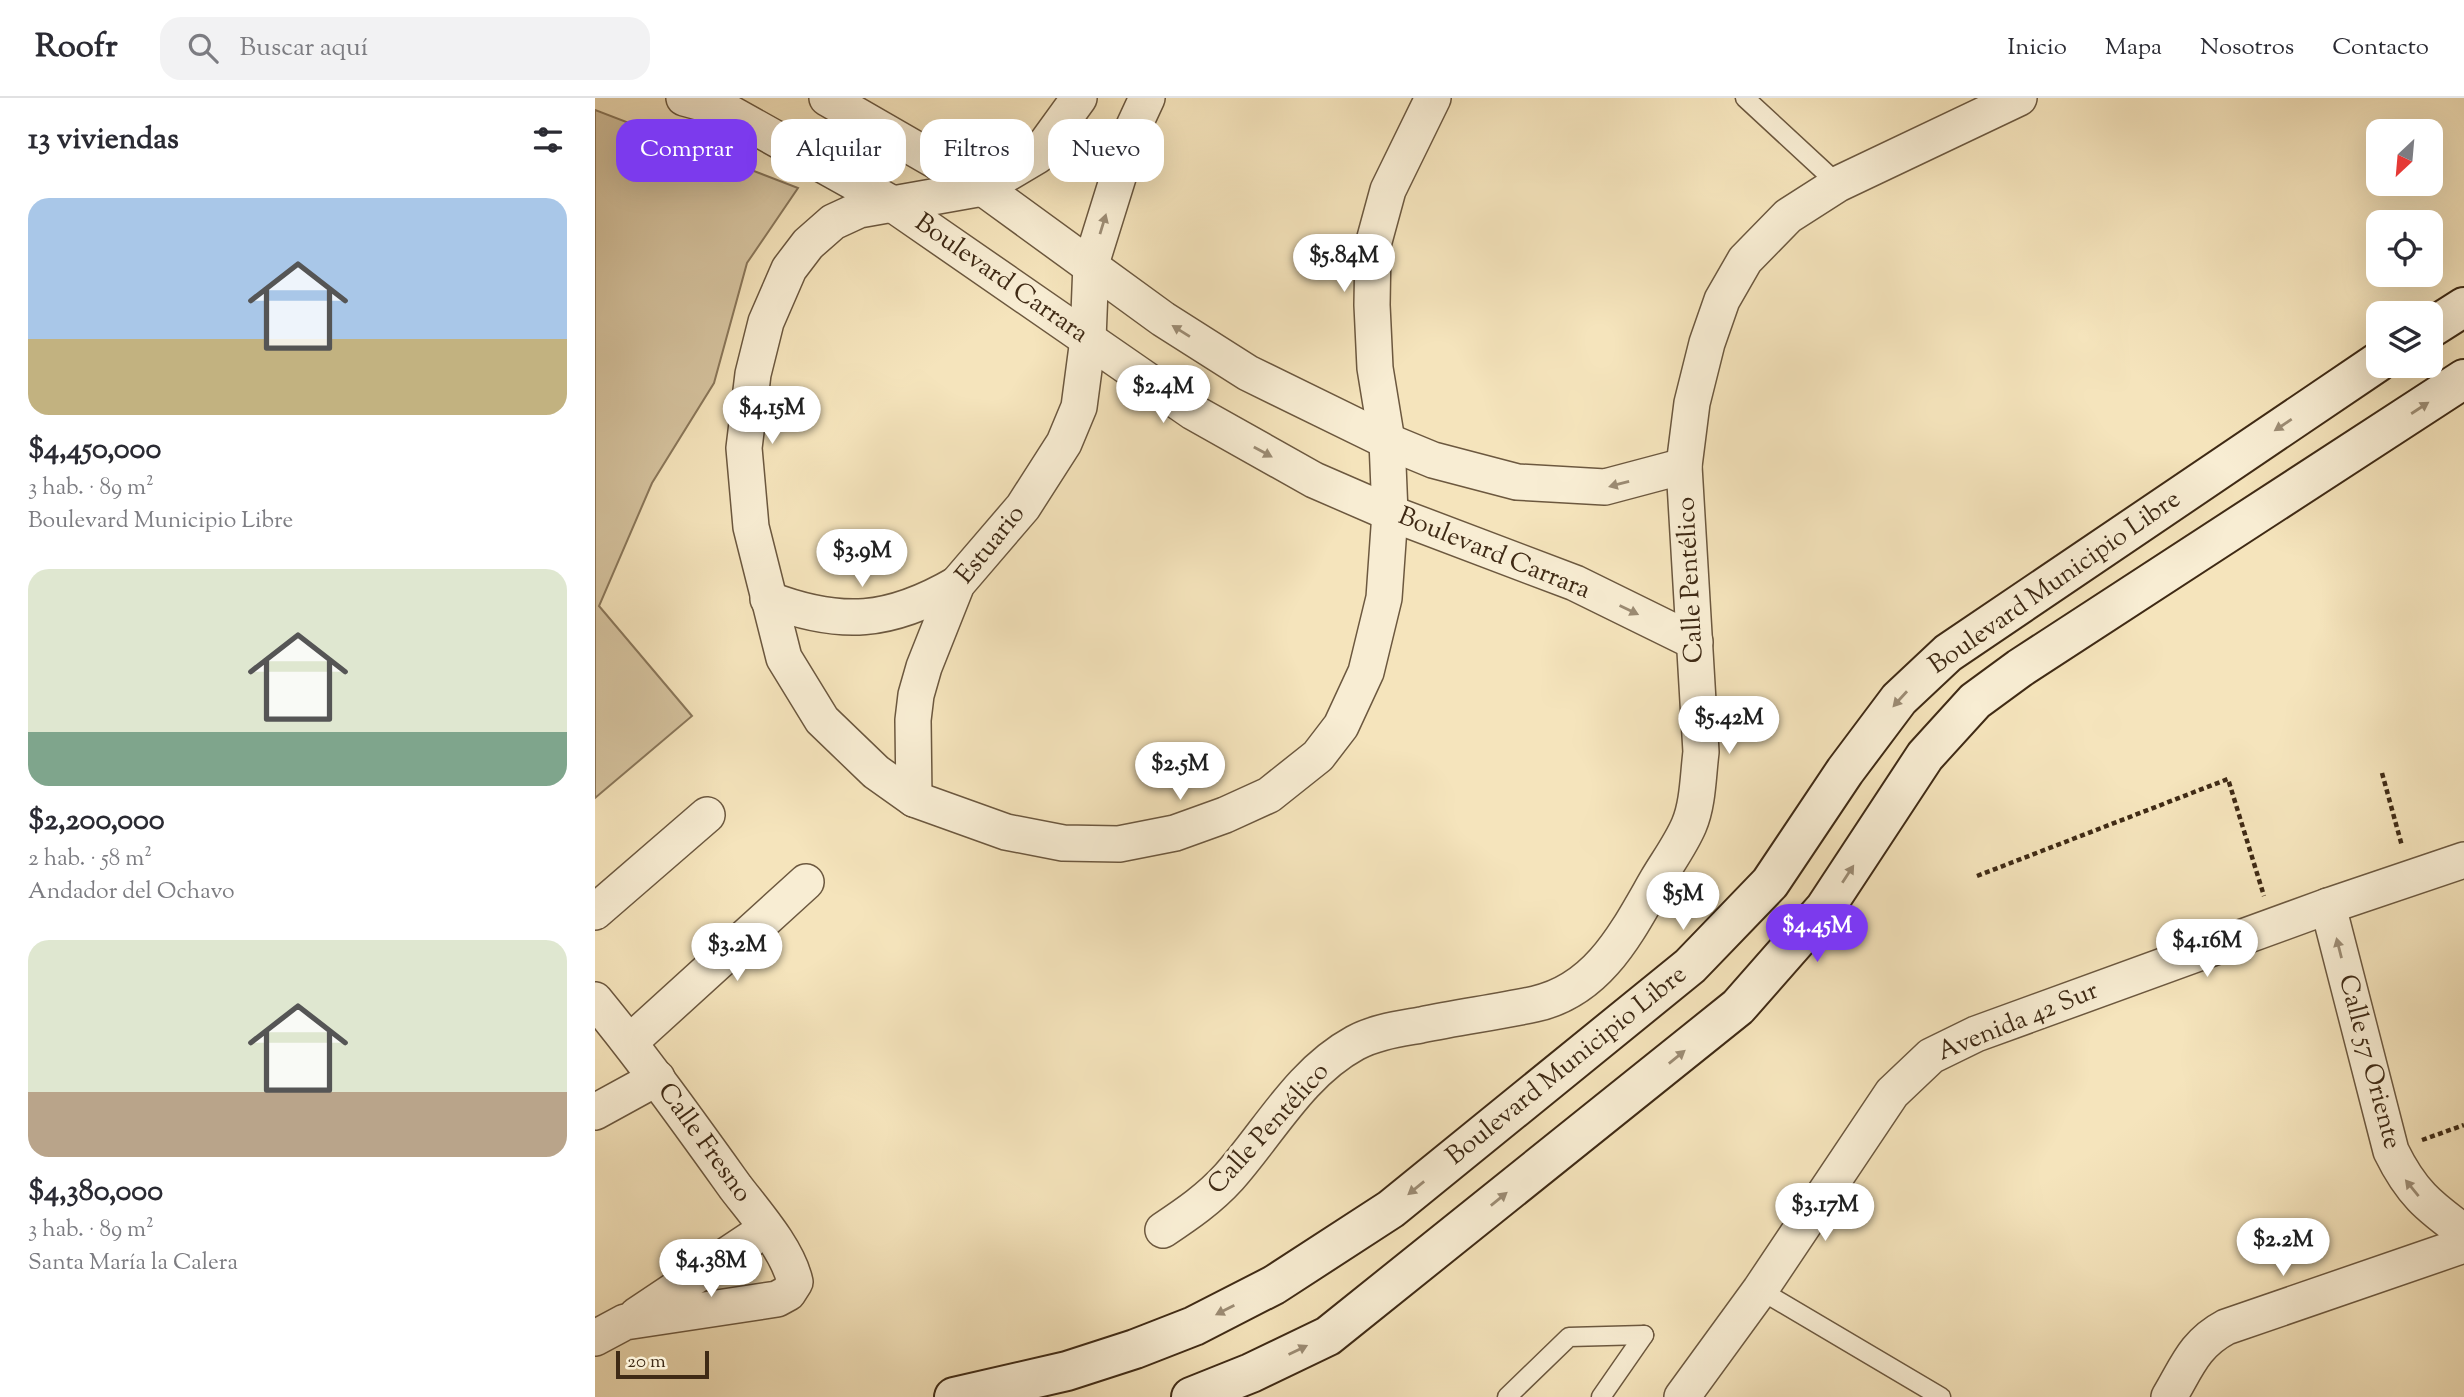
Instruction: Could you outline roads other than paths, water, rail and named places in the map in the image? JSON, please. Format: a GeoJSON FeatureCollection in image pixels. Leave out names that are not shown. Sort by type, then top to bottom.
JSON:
{"type":"FeatureCollection","features":[{"type":"Feature","properties":{"kind":"main road"},"geometry":{"type":"LineString","coordinates":[[2443,320],[2464,307]]}},
{"type":"Feature","properties":{"kind":"main road","name":"Boulevard Municipio Libre"},"geometry":{"type":"LineString","coordinates":[[954,1397],[1067,1371],[1194,1326],[1274,1285],[1391,1209],[1691,966],[1770,883],[1845,771],[1899,699],[1948,653],[2366,370]]}},
{"type":"Feature","properties":{"kind":"main road","name":"Boulevard Municipio Libre"},"geometry":{"type":"LineString","coordinates":[[1191,1397],[1251,1373],[1328,1336],[1738,1007],[1825,908],[1925,756],[1975,701],[2020,667],[2464,379]]}},
{"type":"Feature","properties":{"kind":"main road"},"geometry":{"type":"LineString","coordinates":[[2340,386],[2375,437]]}},
{"type":"Feature","properties":{"kind":"street","name":"Boulevard Carrara"},"geometry":{"type":"LineString","coordinates":[[684,98],[726,103],[891,202],[1193,412],[1314,480],[1390,513],[1575,583],[1695,642]]}},
{"type":"Feature","properties":{"kind":"street"},"geometry":{"type":"LineString","coordinates":[[828,98],[983,188],[1091,264],[1163,319],[1248,373],[1387,441],[1433,460],[1517,482],[1605,487],[1684,466]]}},
{"type":"Feature","properties":{"kind":"street"},"geometry":{"type":"LineString","coordinates":[[1079,98],[1037,156],[983,188],[891,202],[859,210],[833,222],[808,244],[789,269],[767,322],[753,374],[744,448],[751,527],[784,658],[822,720],[876,772],[914,799],[1006,832],[1062,843],[1119,844],[1175,834],[1269,795],[1318,756],[1341,726],[1366,673],[1384,598],[1390,513],[1387,441],[1375,369],[1373,245],[1388,190],[1433,98]]}},
{"type":"Feature","properties":{"kind":"street","name":"Estuario"},"geometry":{"type":"LineString","coordinates":[[914,799],[913,720],[916,695],[957,584],[1023,508],[1064,443],[1079,407],[1088,339],[1091,264],[1134,126],[1147,98]]}},
{"type":"Feature","properties":{"kind":"street","name":"Calle Pentélico"},"geometry":{"type":"LineString","coordinates":[[1163,1230],[1203,1203],[1228,1177],[1302,1086],[1331,1060],[1356,1043],[1385,1031],[1536,1004],[1565,995],[1590,977],[1610,955],[1630,927],[1689,825],[1701,752],[1684,466],[1692,403],[1707,343],[1722,300],[1745,260],[1787,216],[1837,184],[2019,98]]}},
{"type":"Feature","properties":{"kind":"street"},"geometry":{"type":"LineString","coordinates":[[768,599],[799,611],[831,617],[865,617],[897,612],[929,600],[957,584]]}},
{"type":"Feature","properties":{"kind":"street"},"geometry":{"type":"LineString","coordinates":[[595,912],[707,815]]}},
{"type":"Feature","properties":{"kind":"street","name":"Avenida 42 Sur"},"geometry":{"type":"LineString","coordinates":[[1682,1397],[1760,1290],[1892,1093],[1931,1056],[1976,1034],[2328,906],[2464,860]]}},
{"type":"Feature","properties":{"kind":"street"},"geometry":{"type":"LineString","coordinates":[[630,1042],[806,881]]}},
{"type":"Feature","properties":{"kind":"street","name":"Calle 57 Oriente"},"geometry":{"type":"LineString","coordinates":[[2328,906],[2391,1151],[2404,1178],[2420,1197],[2456,1218]]}},
{"type":"Feature","properties":{"kind":"street","name":"Calle Fresno"},"geometry":{"type":"LineString","coordinates":[[595,1000],[657,1078],[766,1229],[792,1270],[795,1282],[788,1293],[777,1299],[610,1330]]}},
{"type":"Feature","properties":{"kind":"street"},"geometry":{"type":"LineString","coordinates":[[595,1112],[657,1078]]}},
{"type":"Feature","properties":{"kind":"street"},"geometry":{"type":"LineString","coordinates":[[610,1330],[766,1229]]}},
{"type":"Feature","properties":{"kind":"street"},"geometry":{"type":"LineString","coordinates":[[2169,1397],[2198,1347],[2209,1336],[2227,1327],[2464,1245]]}},
{"type":"Feature","properties":{"kind":"lane"},"geometry":{"type":"LineString","coordinates":[[1745,98],[1837,184]]}},
{"type":"Feature","properties":{"kind":"lane"},"geometry":{"type":"LineString","coordinates":[[1760,1290],[1941,1397]]}},
{"type":"Feature","properties":{"kind":"lane"},"geometry":{"type":"LineString","coordinates":[[1507,1397],[1569,1337],[1644,1335],[1601,1397]]}}]}
